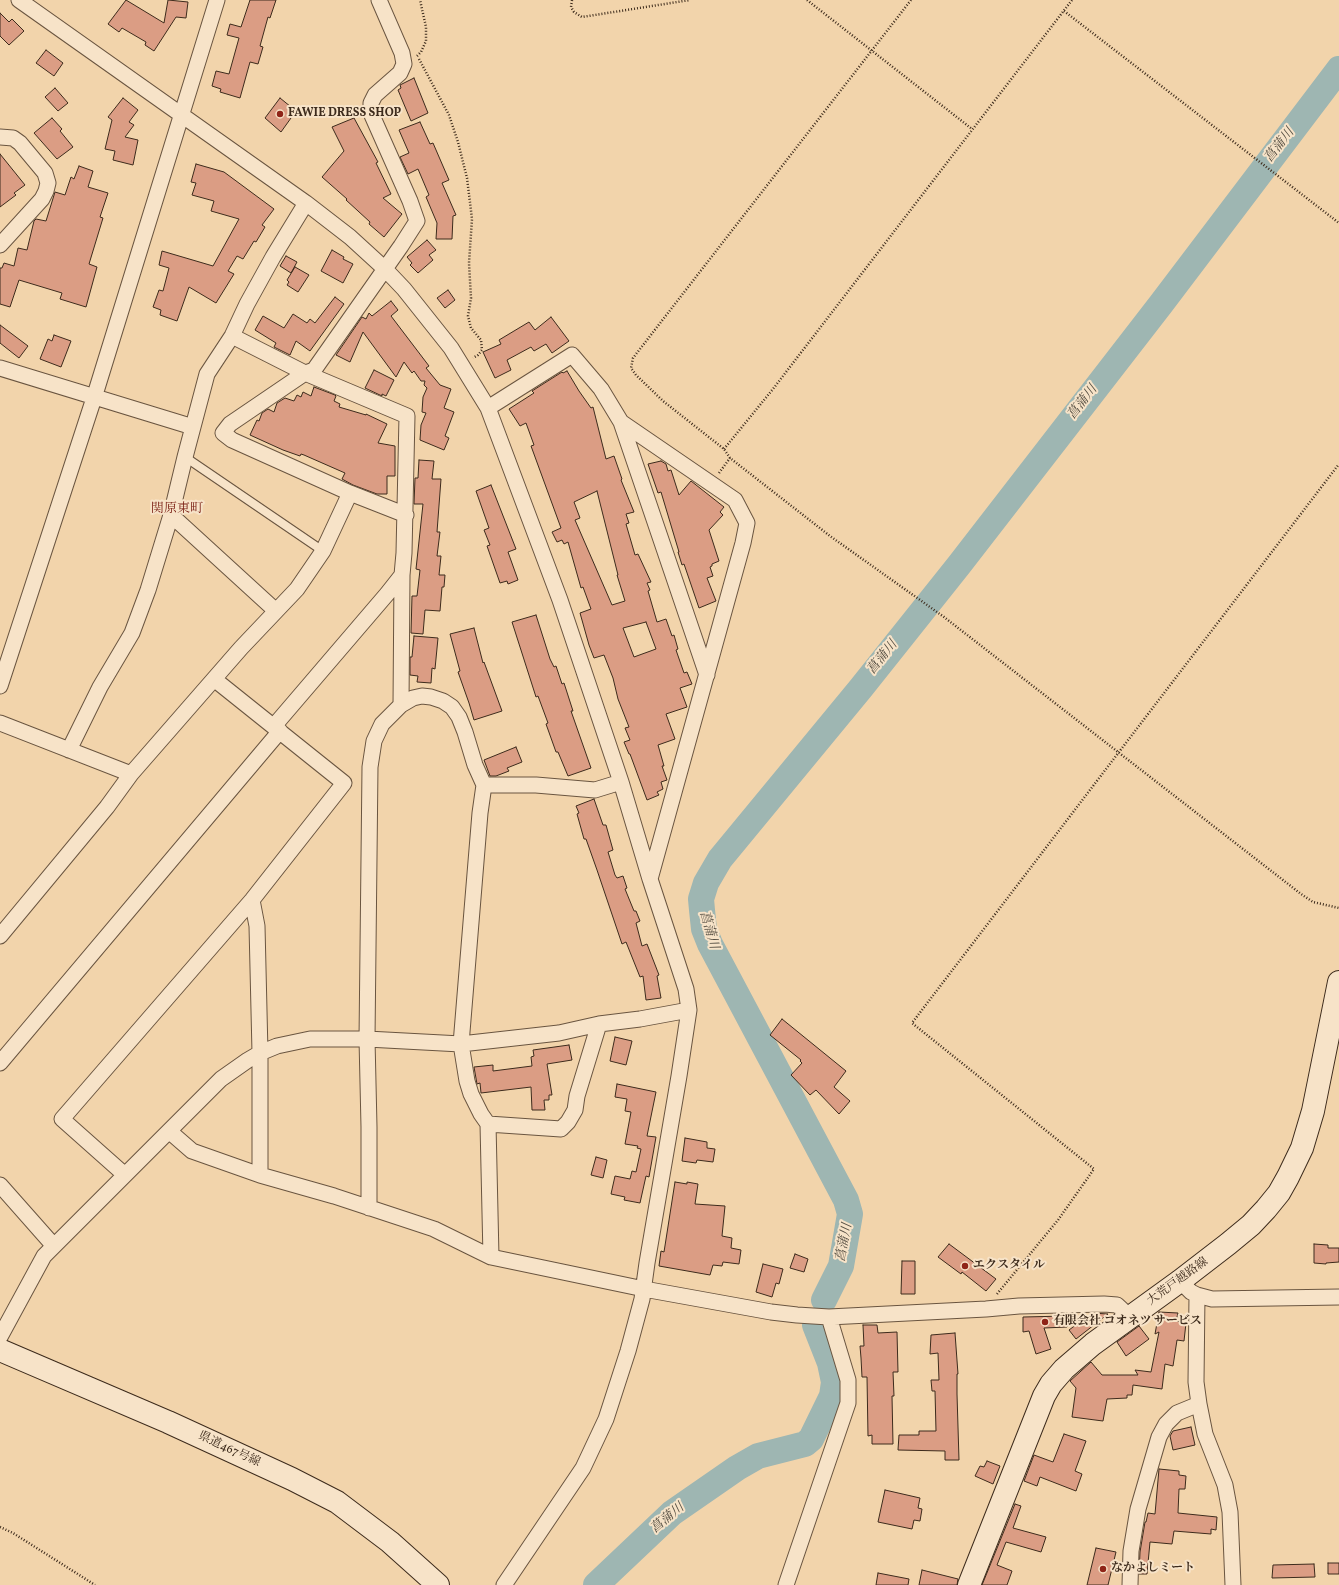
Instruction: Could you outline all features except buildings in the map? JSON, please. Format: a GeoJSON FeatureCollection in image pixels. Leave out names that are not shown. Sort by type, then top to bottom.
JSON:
{"type":"FeatureCollection","features":[{"type":"Feature","properties":{"kind":"main road","name":"大荒戸越路線"},"geometry":{"type":"LineString","coordinates":[[969,1585],[1044,1396],[1064,1369],[1092,1344],[1180,1281],[1251,1225],[1266,1209],[1288,1177],[1302,1148],[1312,1111],[1339,982]]}},
{"type":"Feature","properties":{"kind":"main road","name":"県道467号線"},"geometry":{"type":"LineString","coordinates":[[0,1350],[168,1422],[292,1479],[338,1502],[390,1542],[438,1585]]}},
{"type":"Feature","properties":{"kind":"street"},"geometry":{"type":"LineString","coordinates":[[20,0],[306,203],[350,237],[385,269],[404,289],[451,348],[488,408],[560,600],[621,782],[650,879],[686,989],[689,1010],[667,1153],[647,1263],[644,1289],[628,1351],[606,1419],[583,1468],[504,1585]]}},
{"type":"Feature","properties":{"kind":"street"},"geometry":{"type":"LineString","coordinates":[[0,686],[94,398],[217,0]]}},
{"type":"Feature","properties":{"kind":"street"},"geometry":{"type":"LineString","coordinates":[[379,0],[402,53],[410,60],[400,73],[375,95],[371,103],[370,113],[410,201],[417,222],[314,370],[305,373],[230,424],[223,433],[232,440],[350,493],[406,515]]}},
{"type":"Feature","properties":{"kind":"street"},"geometry":{"type":"LineString","coordinates":[[0,137],[13,138],[20,143],[45,173],[48,183],[42,199],[0,245]]}},
{"type":"Feature","properties":{"kind":"street"},"geometry":{"type":"LineString","coordinates":[[69,750],[100,687],[132,633],[148,590],[171,515],[208,374],[232,336],[247,304],[273,257],[306,203]]}},
{"type":"Feature","properties":{"kind":"street"},"geometry":{"type":"LineString","coordinates":[[232,336],[305,373],[407,416],[406,515],[402,575],[401,705]]}},
{"type":"Feature","properties":{"kind":"street"},"geometry":{"type":"LineString","coordinates":[[488,408],[572,355],[601,389],[622,422],[707,675]]}},
{"type":"Feature","properties":{"kind":"street"},"geometry":{"type":"LineString","coordinates":[[0,368],[94,398],[193,427]]}},
{"type":"Feature","properties":{"kind":"street"},"geometry":{"type":"LineString","coordinates":[[622,422],[735,500],[747,523],[707,675],[650,879]]}},
{"type":"Feature","properties":{"kind":"street"},"geometry":{"type":"LineString","coordinates":[[0,936],[107,807],[132,774],[214,679],[297,589],[323,551],[350,493]]}},
{"type":"Feature","properties":{"kind":"street"},"geometry":{"type":"LineString","coordinates":[[171,515],[276,611]]}},
{"type":"Feature","properties":{"kind":"street"},"geometry":{"type":"LineString","coordinates":[[0,1063],[277,729],[402,575]]}},
{"type":"Feature","properties":{"kind":"street"},"geometry":{"type":"LineString","coordinates":[[125,1175],[62,1119],[252,900],[344,783],[214,679]]}},
{"type":"Feature","properties":{"kind":"street"},"geometry":{"type":"LineString","coordinates":[[369,1208],[370,1127],[367,1039],[370,767],[374,741],[382,724],[401,705],[412,698],[422,696],[443,701],[452,707],[465,732],[475,765],[484,785],[480,813],[461,1044],[467,1081],[471,1094],[488,1124],[491,1256]]}},
{"type":"Feature","properties":{"kind":"street"},"geometry":{"type":"LineString","coordinates":[[0,723],[132,774]]}},
{"type":"Feature","properties":{"kind":"street"},"geometry":{"type":"LineString","coordinates":[[484,785],[536,785],[596,790],[621,782]]}},
{"type":"Feature","properties":{"kind":"street"},"geometry":{"type":"LineString","coordinates":[[252,900],[257,926],[260,1053],[260,1175]]}},
{"type":"Feature","properties":{"kind":"street"},"geometry":{"type":"LineString","coordinates":[[0,1337],[44,1256],[221,1079],[260,1053],[276,1046],[310,1039],[367,1039],[461,1044],[559,1034],[598,1024],[640,1019],[689,1010]]}},
{"type":"Feature","properties":{"kind":"street"},"geometry":{"type":"LineString","coordinates":[[488,1124],[561,1129],[568,1122],[575,1110],[598,1024]]}},
{"type":"Feature","properties":{"kind":"street"},"geometry":{"type":"LineString","coordinates":[[169,1131],[192,1151],[260,1175],[334,1196],[434,1229],[491,1256],[644,1289],[771,1312],[829,1317],[1019,1306],[1104,1304],[1117,1306],[1130,1317]]}},
{"type":"Feature","properties":{"kind":"street"},"geometry":{"type":"LineString","coordinates":[[0,1186],[54,1246]]}},
{"type":"Feature","properties":{"kind":"street"},"geometry":{"type":"LineString","coordinates":[[1180,1281],[1191,1292],[1212,1299],[1339,1297]]}},
{"type":"Feature","properties":{"kind":"street"},"geometry":{"type":"LineString","coordinates":[[1197,1295],[1196,1382],[1205,1434],[1224,1485],[1230,1512],[1233,1585]]}},
{"type":"Feature","properties":{"kind":"street"},"geometry":{"type":"LineString","coordinates":[[786,1585],[848,1403],[848,1380],[829,1317]]}},
{"type":"Feature","properties":{"kind":"street"},"geometry":{"type":"LineString","coordinates":[[1130,1585],[1131,1551],[1138,1509],[1160,1437],[1166,1424],[1177,1413],[1199,1404]]}},
{"type":"Feature","properties":{"kind":"lane"},"geometry":{"type":"LineString","coordinates":[[185,457],[323,551]]}},
{"type":"Feature","properties":{"kind":"path"},"geometry":{"type":"LineString","coordinates":[[420,0],[426,27],[426,41],[421,52],[410,60],[449,115],[467,178],[472,219],[469,263],[471,298],[468,316],[471,328],[481,340],[482,350],[478,355],[461,366]]}},
{"type":"Feature","properties":{"kind":"path"},"geometry":{"type":"LineString","coordinates":[[572,0],[571,7],[574,12],[582,17],[690,0]]}},
{"type":"Feature","properties":{"kind":"path"},"geometry":{"type":"LineString","coordinates":[[807,0],[972,129]]}},
{"type":"Feature","properties":{"kind":"path"},"geometry":{"type":"LineString","coordinates":[[911,0],[634,358],[631,368],[636,375],[663,401],[724,449],[730,458],[830,536],[944,617],[1302,894],[1313,902],[1339,908]]}},
{"type":"Feature","properties":{"kind":"path"},"geometry":{"type":"LineString","coordinates":[[724,449],[777,383],[1072,0]]}},
{"type":"Feature","properties":{"kind":"path"},"geometry":{"type":"LineString","coordinates":[[1064,11],[1339,223]]}},
{"type":"Feature","properties":{"kind":"path"},"geometry":{"type":"LineString","coordinates":[[986,1309],[1058,1220],[1094,1169],[912,1023],[1339,464]]}},
{"type":"Feature","properties":{"kind":"path"},"geometry":{"type":"LineString","coordinates":[[0,1527],[13,1533],[95,1585]]}},
{"type":"Feature","properties":{"kind":"waterway","name":"菖蒲川"},"geometry":{"type":"LineString","coordinates":[[824,1300],[841,1266],[850,1214],[846,1200],[710,944],[704,929],[701,899],[706,883],[720,859],[861,688],[959,565],[1161,304],[1339,69]]}},
{"type":"Feature","properties":{"kind":"waterway","name":"菖蒲川"},"geometry":{"type":"LineString","coordinates":[[596,1585],[672,1513],[737,1468],[758,1456],[805,1444],[811,1439],[832,1396],[834,1382],[830,1363],[815,1325]]}},
{"type":"Feature","properties":{"kind":"place","name":"FAWIE DRESS SHOP"},"geometry":{"type":"Point","coordinates":[280,114]}},
{"type":"Feature","properties":{"kind":"place","name":"エクスタイル"},"geometry":{"type":"Point","coordinates":[965,1266]}},
{"type":"Feature","properties":{"kind":"place","name":"有限会社 コオネツ サービス"},"geometry":{"type":"Point","coordinates":[1045,1322]}},
{"type":"Feature","properties":{"kind":"place","name":"なかよしミート"},"geometry":{"type":"Point","coordinates":[1103,1569]}},
{"type":"Feature","properties":{"kind":"district","name":"関原東町"},"geometry":{"type":"Point","coordinates":[177,510]}}]}
